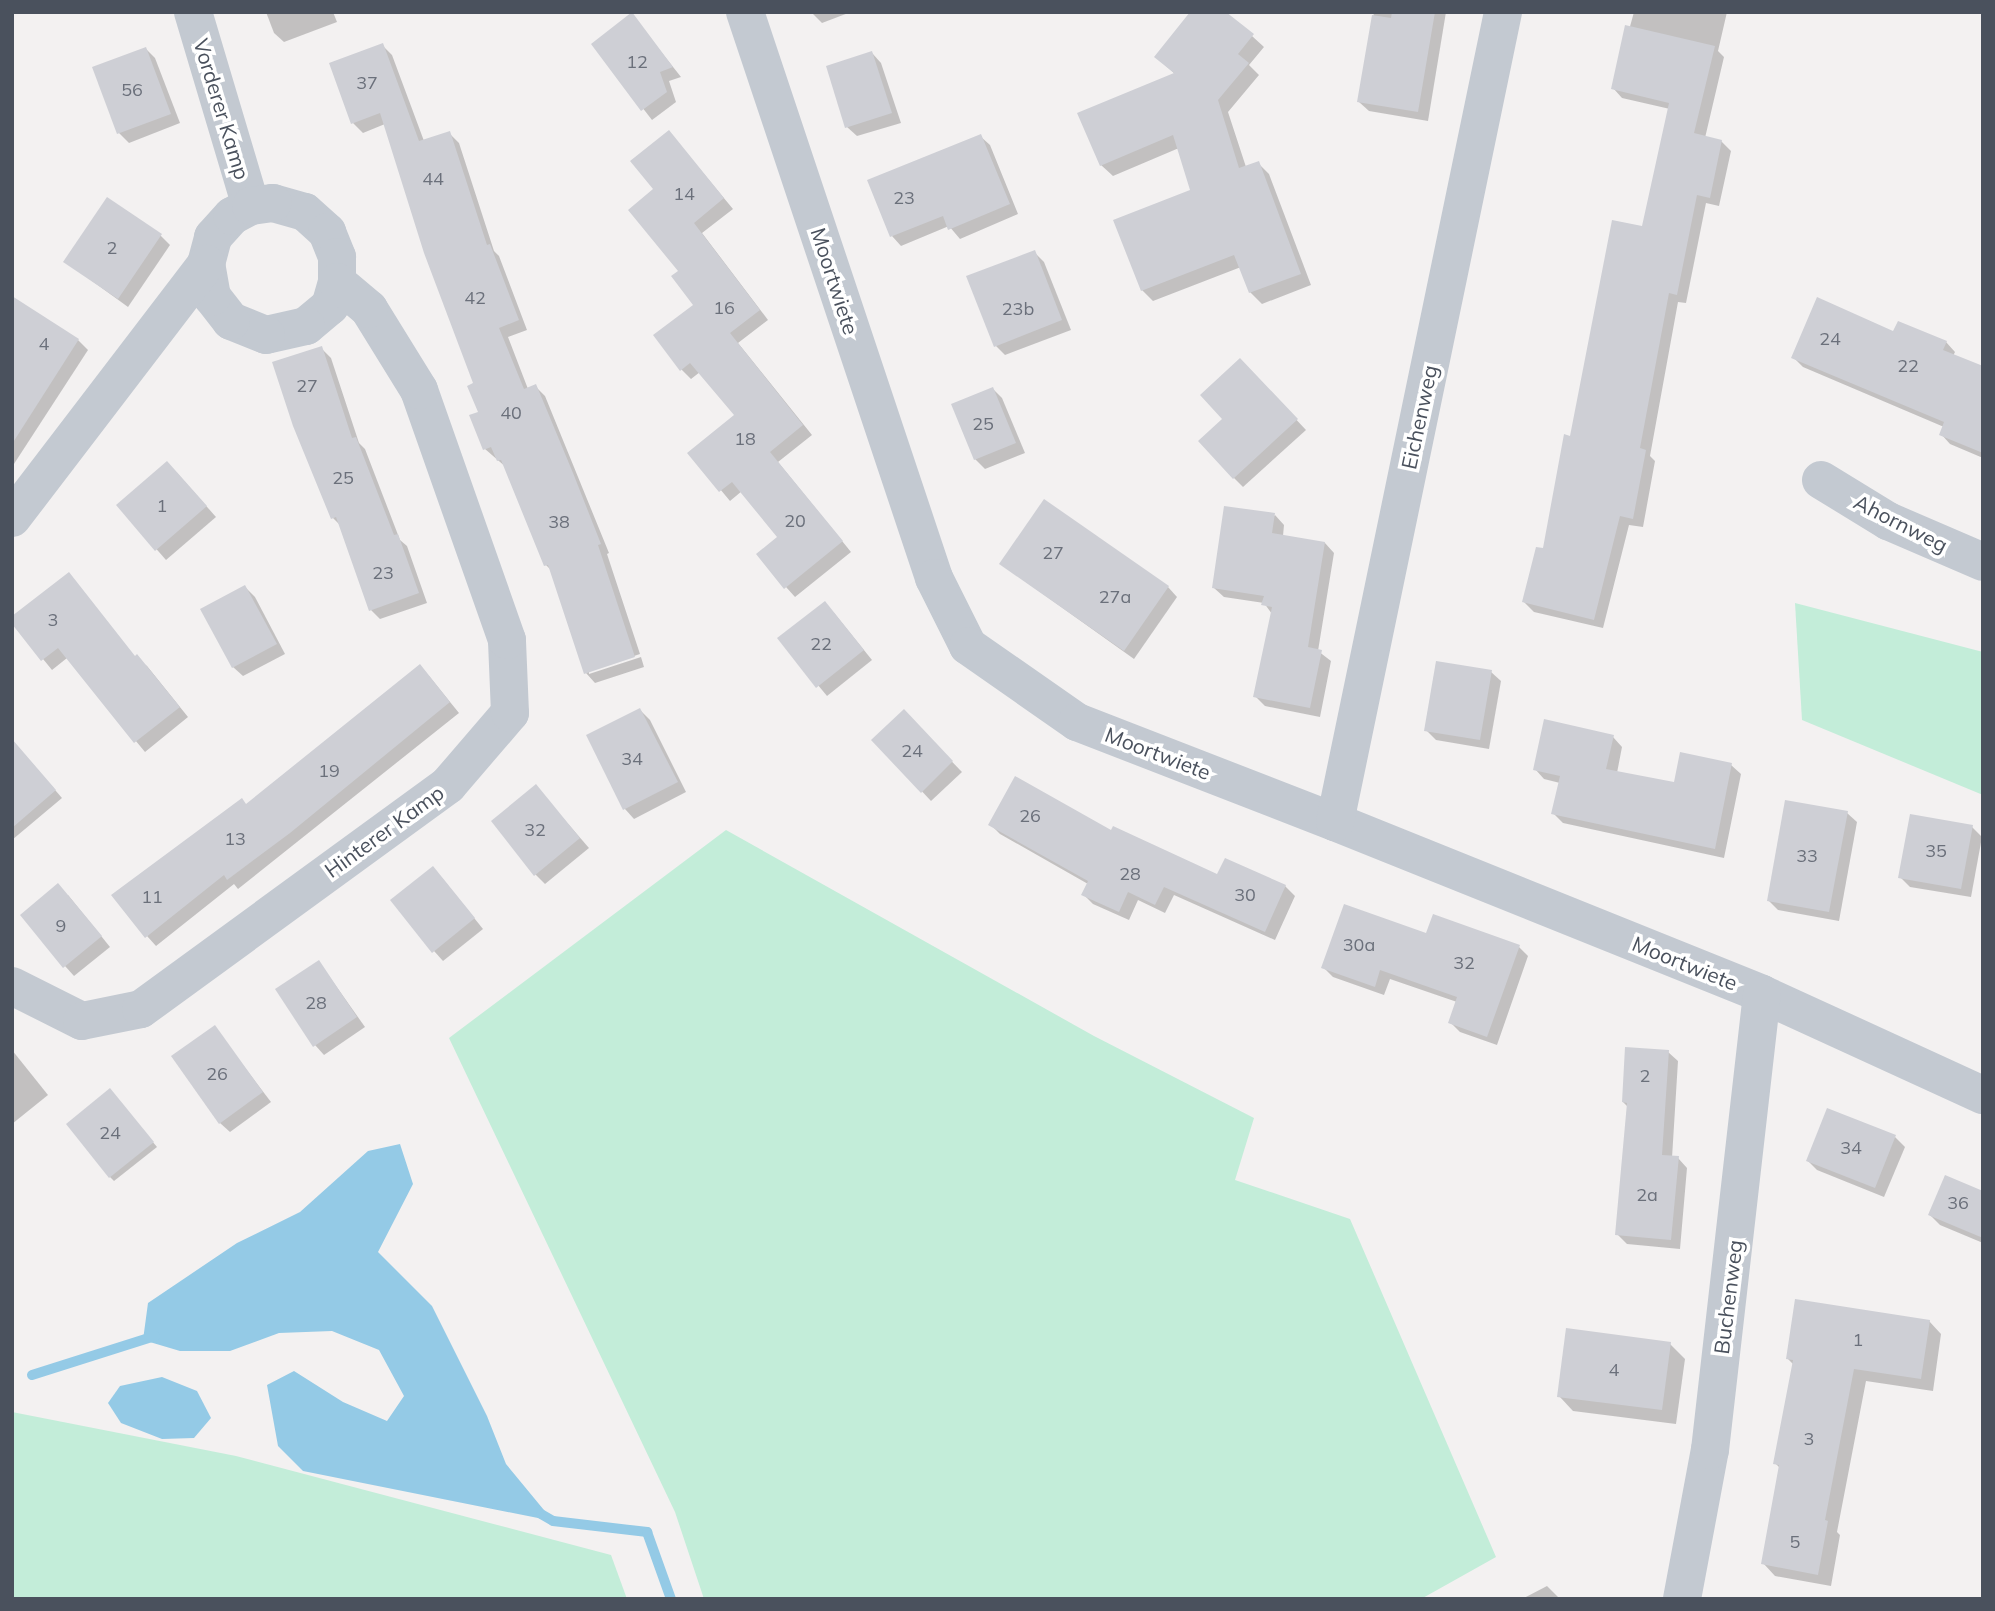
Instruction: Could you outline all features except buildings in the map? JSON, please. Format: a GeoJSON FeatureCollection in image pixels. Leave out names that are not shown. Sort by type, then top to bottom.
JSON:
{"type":"FeatureCollection","features":[{"type":"Feature","properties":{"kind":"street","name":"Vorderer Kamp"},"geometry":{"type":"LineString","coordinates":[[193,12],[251,206]]}},
{"type":"Feature","properties":{"kind":"street","name":"Moortwiete"},"geometry":{"type":"LineString","coordinates":[[745,12],[934,578],[968,646],[1077,722],[1335,821],[1762,994],[1983,1096]]}},
{"type":"Feature","properties":{"kind":"street","name":"Eichenweg"},"geometry":{"type":"LineString","coordinates":[[1335,821],[1503,12]]}},
{"type":"Feature","properties":{"kind":"street"},"geometry":{"type":"LineString","coordinates":[[12,519],[206,264],[214,237],[232,216],[251,206],[273,203],[305,212],[327,232],[337,257],[337,282],[330,306],[306,326],[266,335],[231,321],[212,298],[206,264]]}},
{"type":"Feature","properties":{"kind":"street","name":"Hinterer Kamp"},"geometry":{"type":"LineString","coordinates":[[12,986],[82,1021],[141,1009],[449,785],[510,713],[507,640],[419,390],[369,309],[337,282]]}},
{"type":"Feature","properties":{"kind":"street","name":"Ahornweg"},"geometry":{"type":"LineString","coordinates":[[1821,480],[1888,521],[1983,562]]}},
{"type":"Feature","properties":{"kind":"street","name":"Buchenweg"},"geometry":{"type":"LineString","coordinates":[[1682,1599],[1710,1450],[1762,994]]}},
{"type":"Feature","properties":{"kind":"green space"},"geometry":{"type":"Polygon","coordinates":[[[1795,603],[1983,652],[1983,795],[1802,720],[1795,603]]]}},
{"type":"Feature","properties":{"kind":"green space"},"geometry":{"type":"Polygon","coordinates":[[[726,830],[1094,1036],[1254,1118],[1235,1180],[1350,1219],[1496,1557],[1421,1599],[704,1599],[675,1512],[449,1038],[726,830]]]}},
{"type":"Feature","properties":{"kind":"green space"},"geometry":{"type":"Polygon","coordinates":[[[12,1412],[236,1456],[611,1555],[627,1599],[12,1599],[12,1412]]]}},
{"type":"Feature","properties":{"kind":"water"},"geometry":{"type":"Polygon","coordinates":[[[400,1144],[413,1184],[378,1252],[432,1306],[487,1416],[506,1464],[553,1521],[303,1471],[278,1446],[267,1385],[294,1371],[343,1402],[387,1421],[404,1396],[379,1350],[332,1331],[279,1333],[230,1351],[180,1351],[143,1340],[148,1303],[237,1243],[300,1212],[368,1151],[400,1144]]]}},
{"type":"Feature","properties":{"kind":"water"},"geometry":{"type":"Polygon","coordinates":[[[162,1377],[197,1391],[211,1418],[194,1438],[162,1439],[121,1423],[108,1403],[120,1386],[162,1377]]]}},
{"type":"Feature","properties":{"kind":"waterway"},"geometry":{"type":"LineString","coordinates":[[32,1375],[155,1336]]}},
{"type":"Feature","properties":{"kind":"waterway"},"geometry":{"type":"LineString","coordinates":[[541,1514],[553,1521],[647,1532],[671,1599]]}}]}
